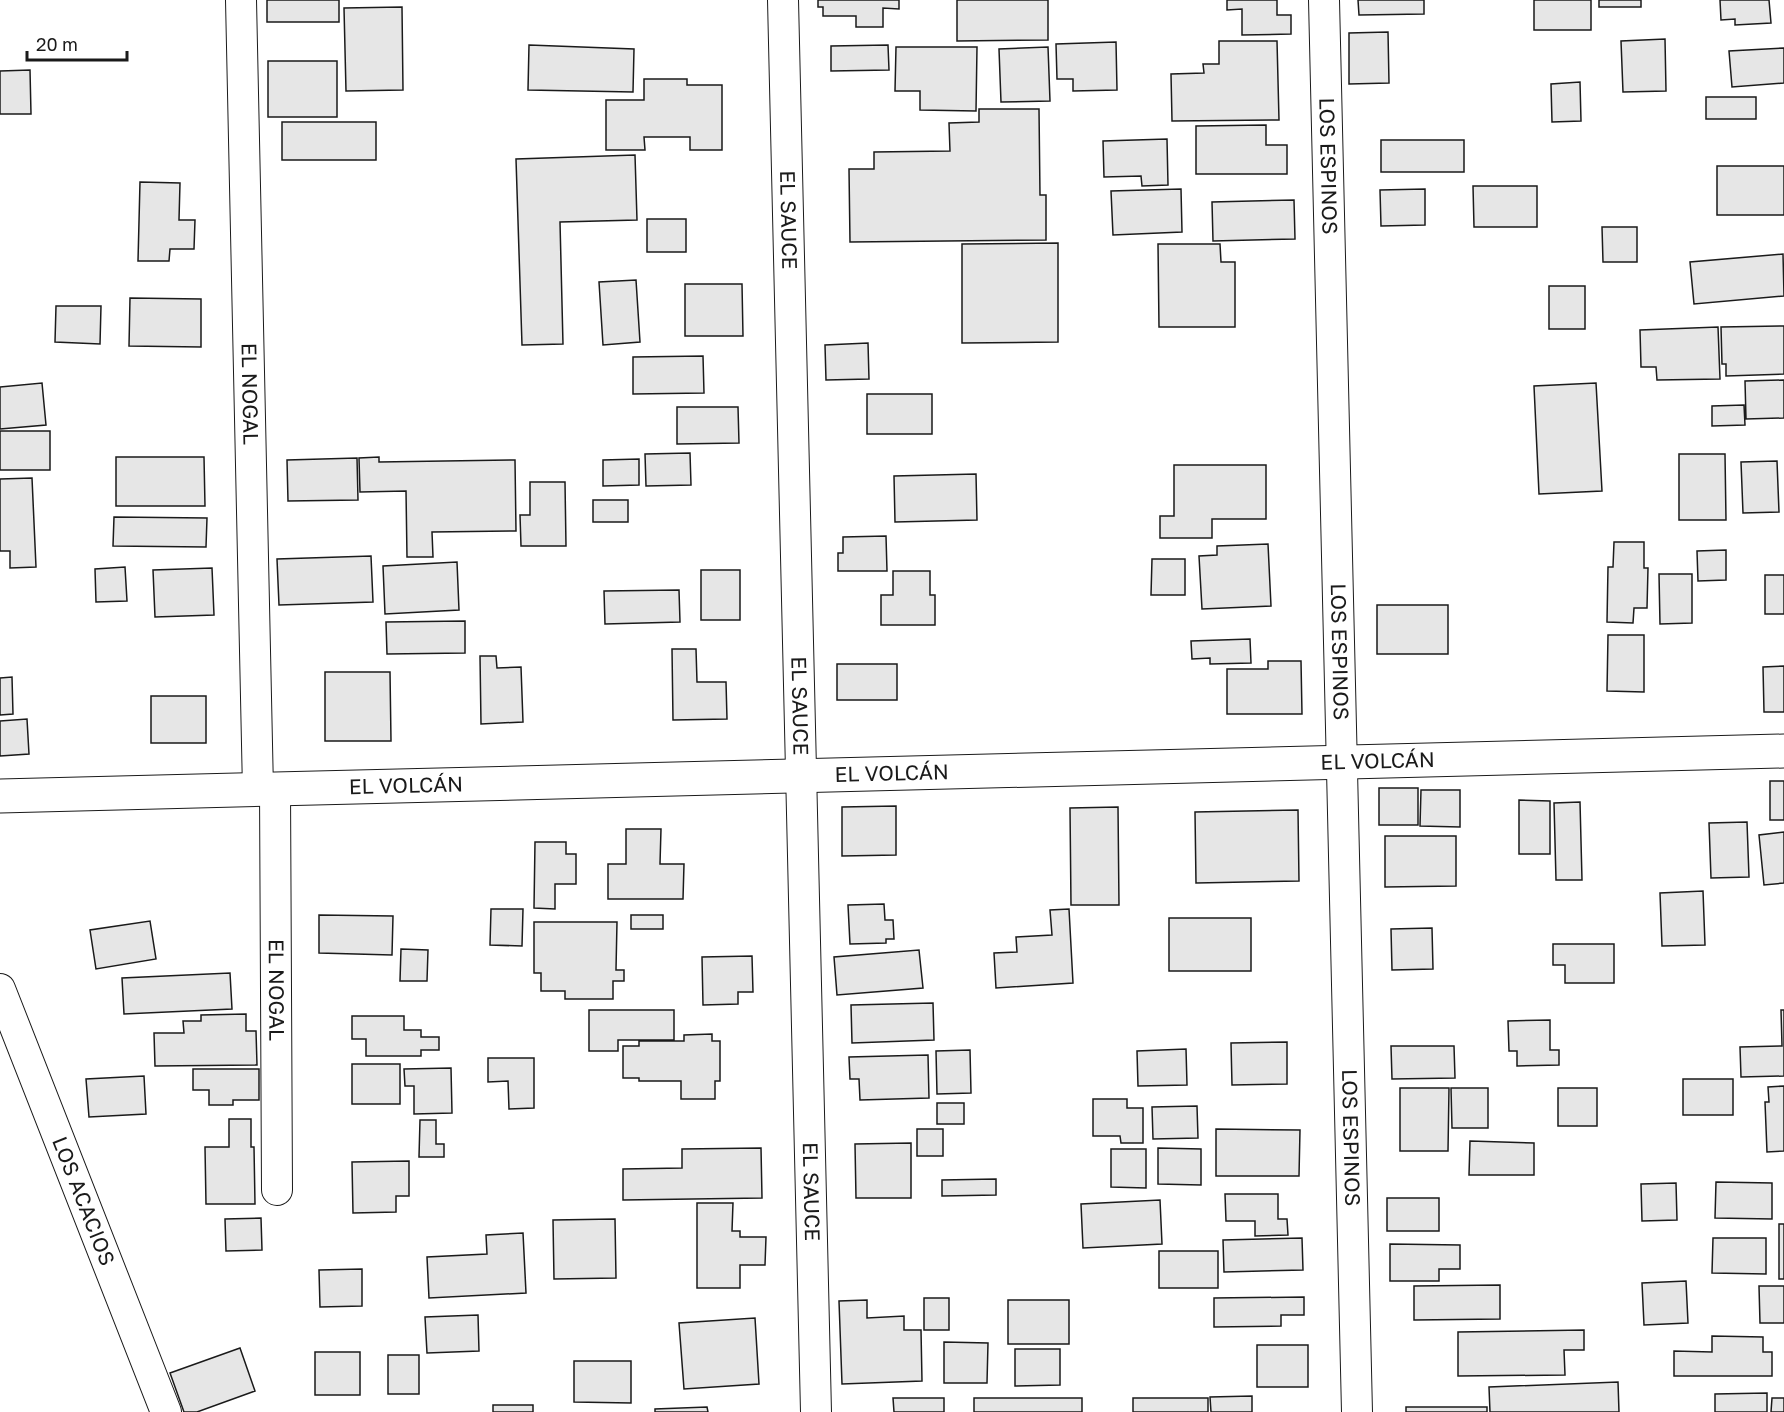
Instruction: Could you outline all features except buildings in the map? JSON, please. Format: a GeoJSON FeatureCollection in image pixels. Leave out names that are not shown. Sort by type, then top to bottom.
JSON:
{"type":"FeatureCollection","features":[{"type":"Feature","properties":{"kind":"street","name":"EL NOGAL"},"geometry":{"type":"LineString","coordinates":[[241,0],[277,1190]]}},
{"type":"Feature","properties":{"kind":"street","name":"EL SAUCE"},"geometry":{"type":"LineString","coordinates":[[783,0],[816,1412]]}},
{"type":"Feature","properties":{"kind":"street","name":"LOS ESPINOS"},"geometry":{"type":"LineString","coordinates":[[1324,0],[1357,1412]]}},
{"type":"Feature","properties":{"kind":"street","name":"EL VOLCÁN"},"geometry":{"type":"LineString","coordinates":[[0,796],[1784,751]]}},
{"type":"Feature","properties":{"kind":"street","name":"LOS ACACIOS"},"geometry":{"type":"LineString","coordinates":[[0,989],[166,1412]]}}]}
